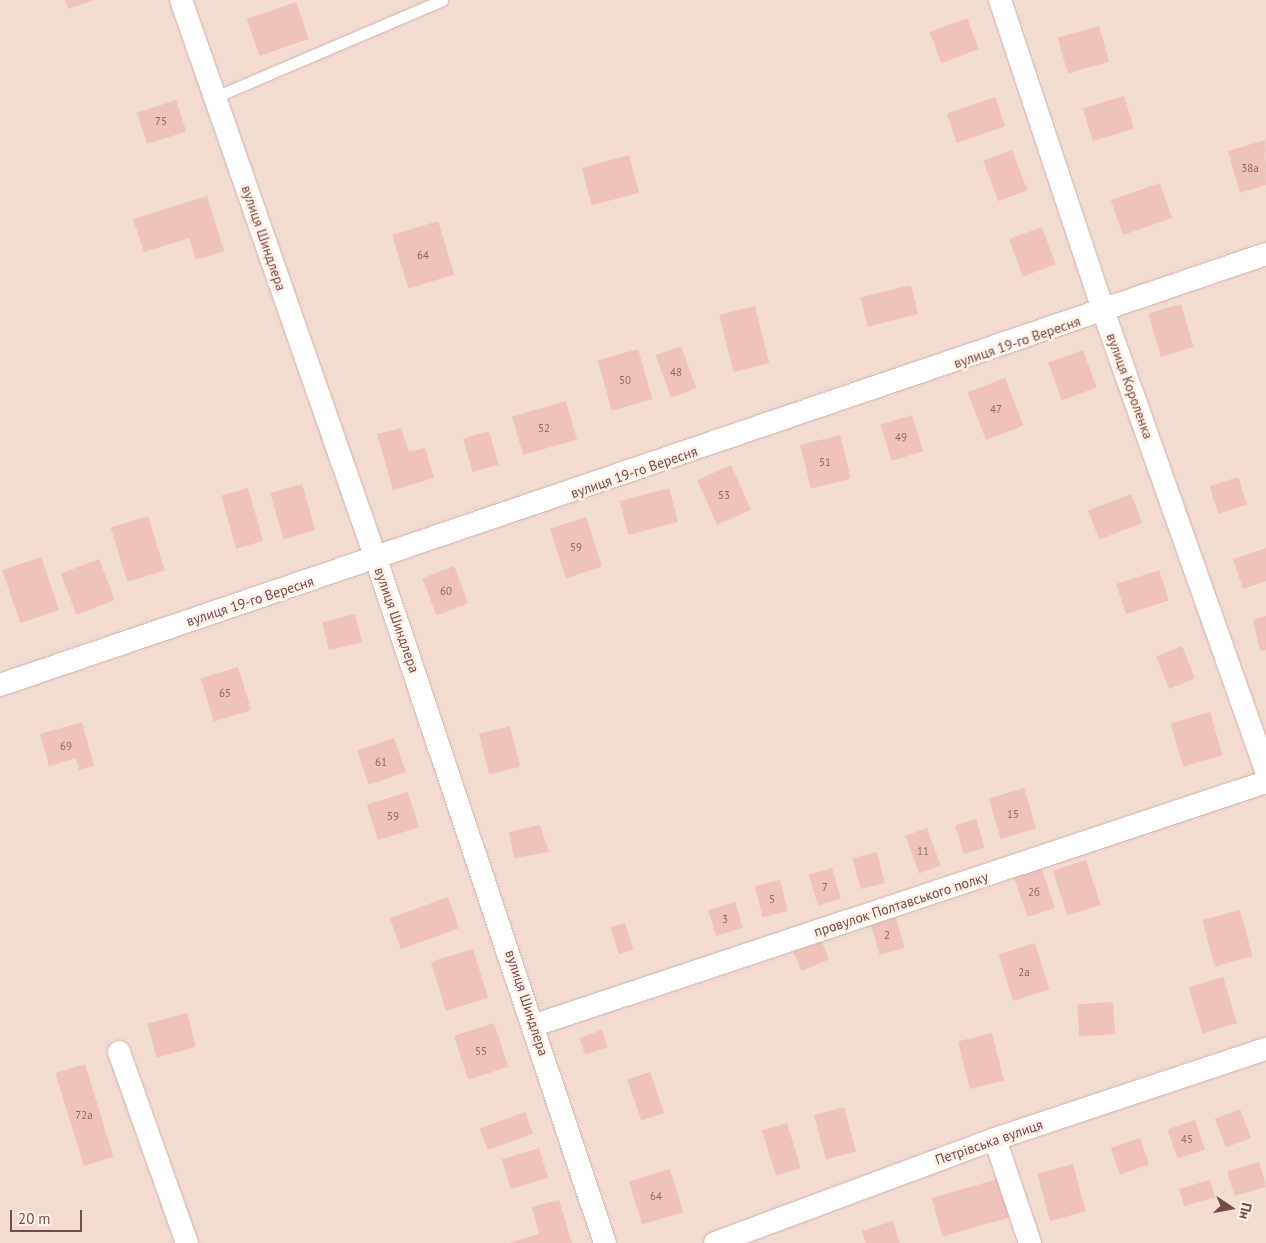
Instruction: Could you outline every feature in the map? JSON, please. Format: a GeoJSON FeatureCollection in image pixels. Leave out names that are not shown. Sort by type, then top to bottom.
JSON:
{"type":"FeatureCollection","features":[{"type":"Feature","properties":{"kind":"street","name":"вулиця Шиндлера"},"geometry":{"type":"LineString","coordinates":[[181,0],[376,559],[535,1025],[605,1243]]}},
{"type":"Feature","properties":{"kind":"street","name":"вулиця Короленка"},"geometry":{"type":"LineString","coordinates":[[1000,0],[1104,313],[1266,770]]}},
{"type":"Feature","properties":{"kind":"street","name":"вулиця 19-го Вересня"},"geometry":{"type":"LineString","coordinates":[[0,685],[1104,313],[1266,254]]}},
{"type":"Feature","properties":{"kind":"street","name":"провулок Полтавського полку"},"geometry":{"type":"LineString","coordinates":[[535,1025],[1266,782]]}},
{"type":"Feature","properties":{"kind":"street","name":"Петрівська вулиця"},"geometry":{"type":"LineString","coordinates":[[715,1243],[995,1139],[1266,1049]]}},
{"type":"Feature","properties":{"kind":"street"},"geometry":{"type":"LineString","coordinates":[[119,1052],[187,1243]]}},
{"type":"Feature","properties":{"kind":"street"},"geometry":{"type":"LineString","coordinates":[[995,1139],[1030,1243]]}},
{"type":"Feature","properties":{"kind":"lane"},"geometry":{"type":"LineString","coordinates":[[215,97],[442,0]]}},
{"type":"Feature","properties":{"kind":"shaded area"},"geometry":{"type":"Polygon","coordinates":[[[0,0],[1266,0],[1266,1243],[0,1243],[0,0]]]}},
{"type":"Feature","properties":{"kind":"building"},"geometry":{"type":"Polygon","coordinates":[[[65,0],[94,0],[68,9],[65,0]]]}},
{"type":"Feature","properties":{"kind":"building"},"geometry":{"type":"Polygon","coordinates":[[[296,2],[309,39],[260,56],[247,19],[296,2]]]}},
{"type":"Feature","properties":{"kind":"building"},"geometry":{"type":"Polygon","coordinates":[[[967,18],[979,49],[941,63],[930,32],[967,18]]]}},
{"type":"Feature","properties":{"kind":"building"},"geometry":{"type":"Polygon","coordinates":[[[1099,26],[1109,62],[1068,73],[1058,38],[1099,26]]]}},
{"type":"Feature","properties":{"kind":"building"},"geometry":{"type":"Polygon","coordinates":[[[1124,96],[1134,129],[1093,141],[1083,109],[1124,96]]]}},
{"type":"Feature","properties":{"kind":"building"},"geometry":{"type":"Polygon","coordinates":[[[995,97],[1005,126],[957,143],[947,114],[995,97]]]}},
{"type":"Feature","properties":{"kind":"building"},"geometry":{"type":"Polygon","coordinates":[[[176,100],[186,131],[147,144],[137,113],[176,100]]]}},
{"type":"Feature","properties":{"kind":"building"},"geometry":{"type":"Polygon","coordinates":[[[1265,140],[1266,185],[1240,193],[1228,151],[1265,140]]]}},
{"type":"Feature","properties":{"kind":"building"},"geometry":{"type":"Polygon","coordinates":[[[1012,150],[1027,190],[998,201],[983,161],[1012,150]]]}},
{"type":"Feature","properties":{"kind":"building"},"geometry":{"type":"Polygon","coordinates":[[[629,155],[639,193],[592,205],[582,168],[629,155]]]}},
{"type":"Feature","properties":{"kind":"building"},"geometry":{"type":"Polygon","coordinates":[[[1160,183],[1172,218],[1123,235],[1111,200],[1160,183]]]}},
{"type":"Feature","properties":{"kind":"building"},"geometry":{"type":"Polygon","coordinates":[[[207,196],[224,251],[196,260],[189,238],[144,252],[133,219],[207,196]]]}},
{"type":"Feature","properties":{"kind":"building"},"geometry":{"type":"Polygon","coordinates":[[[438,221],[454,275],[408,289],[392,235],[438,221]]]}},
{"type":"Feature","properties":{"kind":"building"},"geometry":{"type":"Polygon","coordinates":[[[1042,227],[1056,265],[1023,277],[1009,239],[1042,227]]]}},
{"type":"Feature","properties":{"kind":"building"},"geometry":{"type":"Polygon","coordinates":[[[911,285],[918,314],[868,327],[861,298],[911,285]]]}},
{"type":"Feature","properties":{"kind":"building"},"geometry":{"type":"Polygon","coordinates":[[[1181,304],[1193,347],[1161,357],[1148,313],[1181,304]]]}},
{"type":"Feature","properties":{"kind":"building"},"geometry":{"type":"Polygon","coordinates":[[[755,306],[769,363],[733,372],[719,315],[755,306]]]}},
{"type":"Feature","properties":{"kind":"building"},"geometry":{"type":"Polygon","coordinates":[[[681,346],[696,388],[671,398],[656,355],[681,346]]]}},
{"type":"Feature","properties":{"kind":"building"},"geometry":{"type":"Polygon","coordinates":[[[638,349],[652,399],[612,411],[598,361],[638,349]]]}},
{"type":"Feature","properties":{"kind":"building"},"geometry":{"type":"Polygon","coordinates":[[[1083,350],[1097,388],[1062,400],[1048,363],[1083,350]]]}},
{"type":"Feature","properties":{"kind":"building"},"geometry":{"type":"Polygon","coordinates":[[[1005,378],[1023,426],[986,440],[968,392],[1005,378]]]}},
{"type":"Feature","properties":{"kind":"building"},"geometry":{"type":"Polygon","coordinates":[[[566,401],[577,439],[523,455],[512,416],[566,401]]]}},
{"type":"Feature","properties":{"kind":"building"},"geometry":{"type":"Polygon","coordinates":[[[912,415],[923,451],[892,461],[880,425],[912,415]]]}},
{"type":"Feature","properties":{"kind":"building"},"geometry":{"type":"Polygon","coordinates":[[[401,428],[409,452],[425,448],[434,478],[393,490],[377,434],[401,428]]]}},
{"type":"Feature","properties":{"kind":"building"},"geometry":{"type":"Polygon","coordinates":[[[489,431],[499,465],[473,472],[463,438],[489,431]]]}},
{"type":"Feature","properties":{"kind":"building"},"geometry":{"type":"Polygon","coordinates":[[[840,435],[851,479],[811,489],[800,445],[840,435]]]}},
{"type":"Feature","properties":{"kind":"building"},"geometry":{"type":"Polygon","coordinates":[[[731,465],[751,510],[717,525],[697,480],[731,465]]]}},
{"type":"Feature","properties":{"kind":"building"},"geometry":{"type":"Polygon","coordinates":[[[1238,477],[1247,505],[1218,514],[1209,486],[1238,477]]]}},
{"type":"Feature","properties":{"kind":"building"},"geometry":{"type":"Polygon","coordinates":[[[302,484],[315,530],[284,539],[270,493],[302,484]]]}},
{"type":"Feature","properties":{"kind":"building"},"geometry":{"type":"Polygon","coordinates":[[[248,488],[263,541],[236,549],[221,496],[248,488]]]}},
{"type":"Feature","properties":{"kind":"building"},"geometry":{"type":"Polygon","coordinates":[[[669,488],[678,522],[629,535],[620,501],[669,488]]]}},
{"type":"Feature","properties":{"kind":"building"},"geometry":{"type":"Polygon","coordinates":[[[1131,494],[1142,523],[1099,539],[1088,510],[1131,494]]]}},
{"type":"Feature","properties":{"kind":"building"},"geometry":{"type":"Polygon","coordinates":[[[148,516],[165,571],[127,582],[111,527],[148,516]]]}},
{"type":"Feature","properties":{"kind":"building"},"geometry":{"type":"Polygon","coordinates":[[[586,517],[602,566],[566,578],[550,529],[586,517]]]}},
{"type":"Feature","properties":{"kind":"building"},"geometry":{"type":"Polygon","coordinates":[[[1266,548],[1266,581],[1243,589],[1233,559],[1266,548]]]}},
{"type":"Feature","properties":{"kind":"building"},"geometry":{"type":"Polygon","coordinates":[[[41,557],[59,610],[20,623],[2,570],[41,557]]]}},
{"type":"Feature","properties":{"kind":"building"},"geometry":{"type":"Polygon","coordinates":[[[99,559],[115,600],[76,615],[61,574],[99,559]]]}},
{"type":"Feature","properties":{"kind":"building"},"geometry":{"type":"Polygon","coordinates":[[[454,566],[468,603],[437,616],[422,578],[454,566]]]}},
{"type":"Feature","properties":{"kind":"building"},"geometry":{"type":"Polygon","coordinates":[[[1159,570],[1169,600],[1126,614],[1116,584],[1159,570]]]}},
{"type":"Feature","properties":{"kind":"building"},"geometry":{"type":"Polygon","coordinates":[[[355,614],[362,642],[329,650],[322,622],[355,614]]]}},
{"type":"Feature","properties":{"kind":"building"},"geometry":{"type":"Polygon","coordinates":[[[1266,616],[1266,650],[1260,651],[1253,620],[1266,616]]]}},
{"type":"Feature","properties":{"kind":"building"},"geometry":{"type":"Polygon","coordinates":[[[1182,646],[1195,678],[1169,689],[1156,656],[1182,646]]]}},
{"type":"Feature","properties":{"kind":"building"},"geometry":{"type":"Polygon","coordinates":[[[238,667],[251,710],[214,721],[201,678],[238,667]]]}},
{"type":"Feature","properties":{"kind":"building"},"geometry":{"type":"Polygon","coordinates":[[[1210,712],[1222,755],[1183,767],[1171,723],[1210,712]]]}},
{"type":"Feature","properties":{"kind":"building"},"geometry":{"type":"Polygon","coordinates":[[[82,722],[94,766],[79,770],[76,758],[49,766],[40,734],[82,722]]]}},
{"type":"Feature","properties":{"kind":"building"},"geometry":{"type":"Polygon","coordinates":[[[510,726],[520,767],[489,774],[479,734],[510,726]]]}},
{"type":"Feature","properties":{"kind":"building"},"geometry":{"type":"Polygon","coordinates":[[[394,738],[406,772],[369,785],[357,751],[394,738]]]}},
{"type":"Feature","properties":{"kind":"building"},"geometry":{"type":"Polygon","coordinates":[[[1024,788],[1036,828],[1001,839],[989,799],[1024,788]]]}},
{"type":"Feature","properties":{"kind":"building"},"geometry":{"type":"Polygon","coordinates":[[[408,792],[419,827],[378,840],[367,805],[408,792]]]}},
{"type":"Feature","properties":{"kind":"building"},"geometry":{"type":"Polygon","coordinates":[[[976,819],[985,848],[964,854],[955,825],[976,819]]]}},
{"type":"Feature","properties":{"kind":"building"},"geometry":{"type":"Polygon","coordinates":[[[540,825],[549,852],[514,858],[509,832],[540,825]]]}},
{"type":"Feature","properties":{"kind":"building"},"geometry":{"type":"Polygon","coordinates":[[[927,828],[941,866],[919,873],[905,836],[927,828]]]}},
{"type":"Feature","properties":{"kind":"building"},"geometry":{"type":"Polygon","coordinates":[[[877,852],[885,883],[860,889],[853,858],[877,852]]]}},
{"type":"Feature","properties":{"kind":"building"},"geometry":{"type":"Polygon","coordinates":[[[1086,860],[1101,905],[1067,916],[1053,871],[1086,860]]]}},
{"type":"Feature","properties":{"kind":"building"},"geometry":{"type":"Polygon","coordinates":[[[1041,867],[1055,908],[1028,917],[1014,876],[1041,867]]]}},
{"type":"Feature","properties":{"kind":"building"},"geometry":{"type":"Polygon","coordinates":[[[832,868],[841,899],[818,905],[809,875],[832,868]]]}},
{"type":"Feature","properties":{"kind":"building"},"geometry":{"type":"Polygon","coordinates":[[[780,880],[788,911],[763,917],[755,886],[780,880]]]}},
{"type":"Feature","properties":{"kind":"building"},"geometry":{"type":"Polygon","coordinates":[[[448,897],[459,928],[401,949],[390,918],[448,897]]]}},
{"type":"Feature","properties":{"kind":"building"},"geometry":{"type":"Polygon","coordinates":[[[735,902],[743,928],[716,936],[708,910],[735,902]]]}},
{"type":"Feature","properties":{"kind":"building"},"geometry":{"type":"Polygon","coordinates":[[[1240,910],[1252,956],[1215,966],[1202,920],[1240,910]]]}},
{"type":"Feature","properties":{"kind":"building"},"geometry":{"type":"Polygon","coordinates":[[[895,914],[905,948],[880,955],[870,921],[895,914]]]}},
{"type":"Feature","properties":{"kind":"building"},"geometry":{"type":"Polygon","coordinates":[[[625,923],[633,950],[619,954],[611,927],[625,923]]]}},
{"type":"Feature","properties":{"kind":"building"},"geometry":{"type":"Polygon","coordinates":[[[820,938],[829,959],[801,971],[792,950],[820,938]]]}},
{"type":"Feature","properties":{"kind":"building"},"geometry":{"type":"Polygon","coordinates":[[[1035,943],[1049,990],[1013,1001],[999,954],[1035,943]]]}},
{"type":"Feature","properties":{"kind":"building"},"geometry":{"type":"Polygon","coordinates":[[[473,949],[488,998],[446,1011],[431,962],[473,949]]]}},
{"type":"Feature","properties":{"kind":"building"},"geometry":{"type":"Polygon","coordinates":[[[1223,977],[1237,1023],[1203,1033],[1189,988],[1223,977]]]}},
{"type":"Feature","properties":{"kind":"building"},"geometry":{"type":"Polygon","coordinates":[[[1113,1002],[1115,1034],[1079,1036],[1077,1005],[1113,1002]]]}},
{"type":"Feature","properties":{"kind":"building"},"geometry":{"type":"Polygon","coordinates":[[[187,1013],[196,1047],[156,1057],[147,1024],[187,1013]]]}},
{"type":"Feature","properties":{"kind":"building"},"geometry":{"type":"Polygon","coordinates":[[[494,1023],[508,1067],[468,1080],[454,1036],[494,1023]]]}},
{"type":"Feature","properties":{"kind":"building"},"geometry":{"type":"Polygon","coordinates":[[[602,1030],[608,1047],[585,1055],[579,1038],[602,1030]]]}},
{"type":"Feature","properties":{"kind":"building"},"geometry":{"type":"Polygon","coordinates":[[[992,1033],[1004,1081],[970,1089],[958,1041],[992,1033]]]}},
{"type":"Feature","properties":{"kind":"building"},"geometry":{"type":"Polygon","coordinates":[[[85,1064],[113,1157],[84,1166],[55,1073],[85,1064]]]}},
{"type":"Feature","properties":{"kind":"building"},"geometry":{"type":"Polygon","coordinates":[[[650,1072],[664,1113],[641,1120],[627,1080],[650,1072]]]}},
{"type":"Feature","properties":{"kind":"building"},"geometry":{"type":"Polygon","coordinates":[[[844,1107],[856,1151],[826,1159],[814,1115],[844,1107]]]}},
{"type":"Feature","properties":{"kind":"building"},"geometry":{"type":"Polygon","coordinates":[[[1240,1109],[1251,1138],[1226,1148],[1215,1119],[1240,1109]]]}},
{"type":"Feature","properties":{"kind":"building"},"geometry":{"type":"Polygon","coordinates":[[[525,1112],[533,1134],[488,1150],[480,1128],[525,1112]]]}},
{"type":"Feature","properties":{"kind":"building"},"geometry":{"type":"Polygon","coordinates":[[[1195,1120],[1205,1149],[1178,1159],[1168,1129],[1195,1120]]]}},
{"type":"Feature","properties":{"kind":"building"},"geometry":{"type":"Polygon","coordinates":[[[787,1123],[801,1168],[776,1176],[762,1131],[787,1123]]]}},
{"type":"Feature","properties":{"kind":"building"},"geometry":{"type":"Polygon","coordinates":[[[1140,1138],[1149,1164],[1120,1175],[1111,1148],[1140,1138]]]}},
{"type":"Feature","properties":{"kind":"building"},"geometry":{"type":"Polygon","coordinates":[[[539,1148],[548,1178],[511,1189],[502,1159],[539,1148]]]}},
{"type":"Feature","properties":{"kind":"building"},"geometry":{"type":"Polygon","coordinates":[[[1259,1162],[1266,1187],[1234,1196],[1227,1171],[1259,1162]]]}},
{"type":"Feature","properties":{"kind":"building"},"geometry":{"type":"Polygon","coordinates":[[[1073,1164],[1086,1211],[1050,1221],[1037,1174],[1073,1164]]]}},
{"type":"Feature","properties":{"kind":"building"},"geometry":{"type":"Polygon","coordinates":[[[670,1169],[683,1212],[642,1225],[629,1182],[670,1169]]]}},
{"type":"Feature","properties":{"kind":"building"},"geometry":{"type":"Polygon","coordinates":[[[998,1179],[1009,1217],[943,1236],[932,1198],[998,1179]]]}},
{"type":"Feature","properties":{"kind":"building"},"geometry":{"type":"Polygon","coordinates":[[[1210,1180],[1215,1197],[1184,1206],[1179,1189],[1210,1180]]]}},
{"type":"Feature","properties":{"kind":"building"},"geometry":{"type":"Polygon","coordinates":[[[559,1200],[572,1243],[509,1243],[539,1234],[532,1207],[559,1200]]]}},
{"type":"Feature","properties":{"kind":"building"},"geometry":{"type":"Polygon","coordinates":[[[893,1221],[900,1243],[866,1243],[862,1231],[893,1221]]]}}]}
